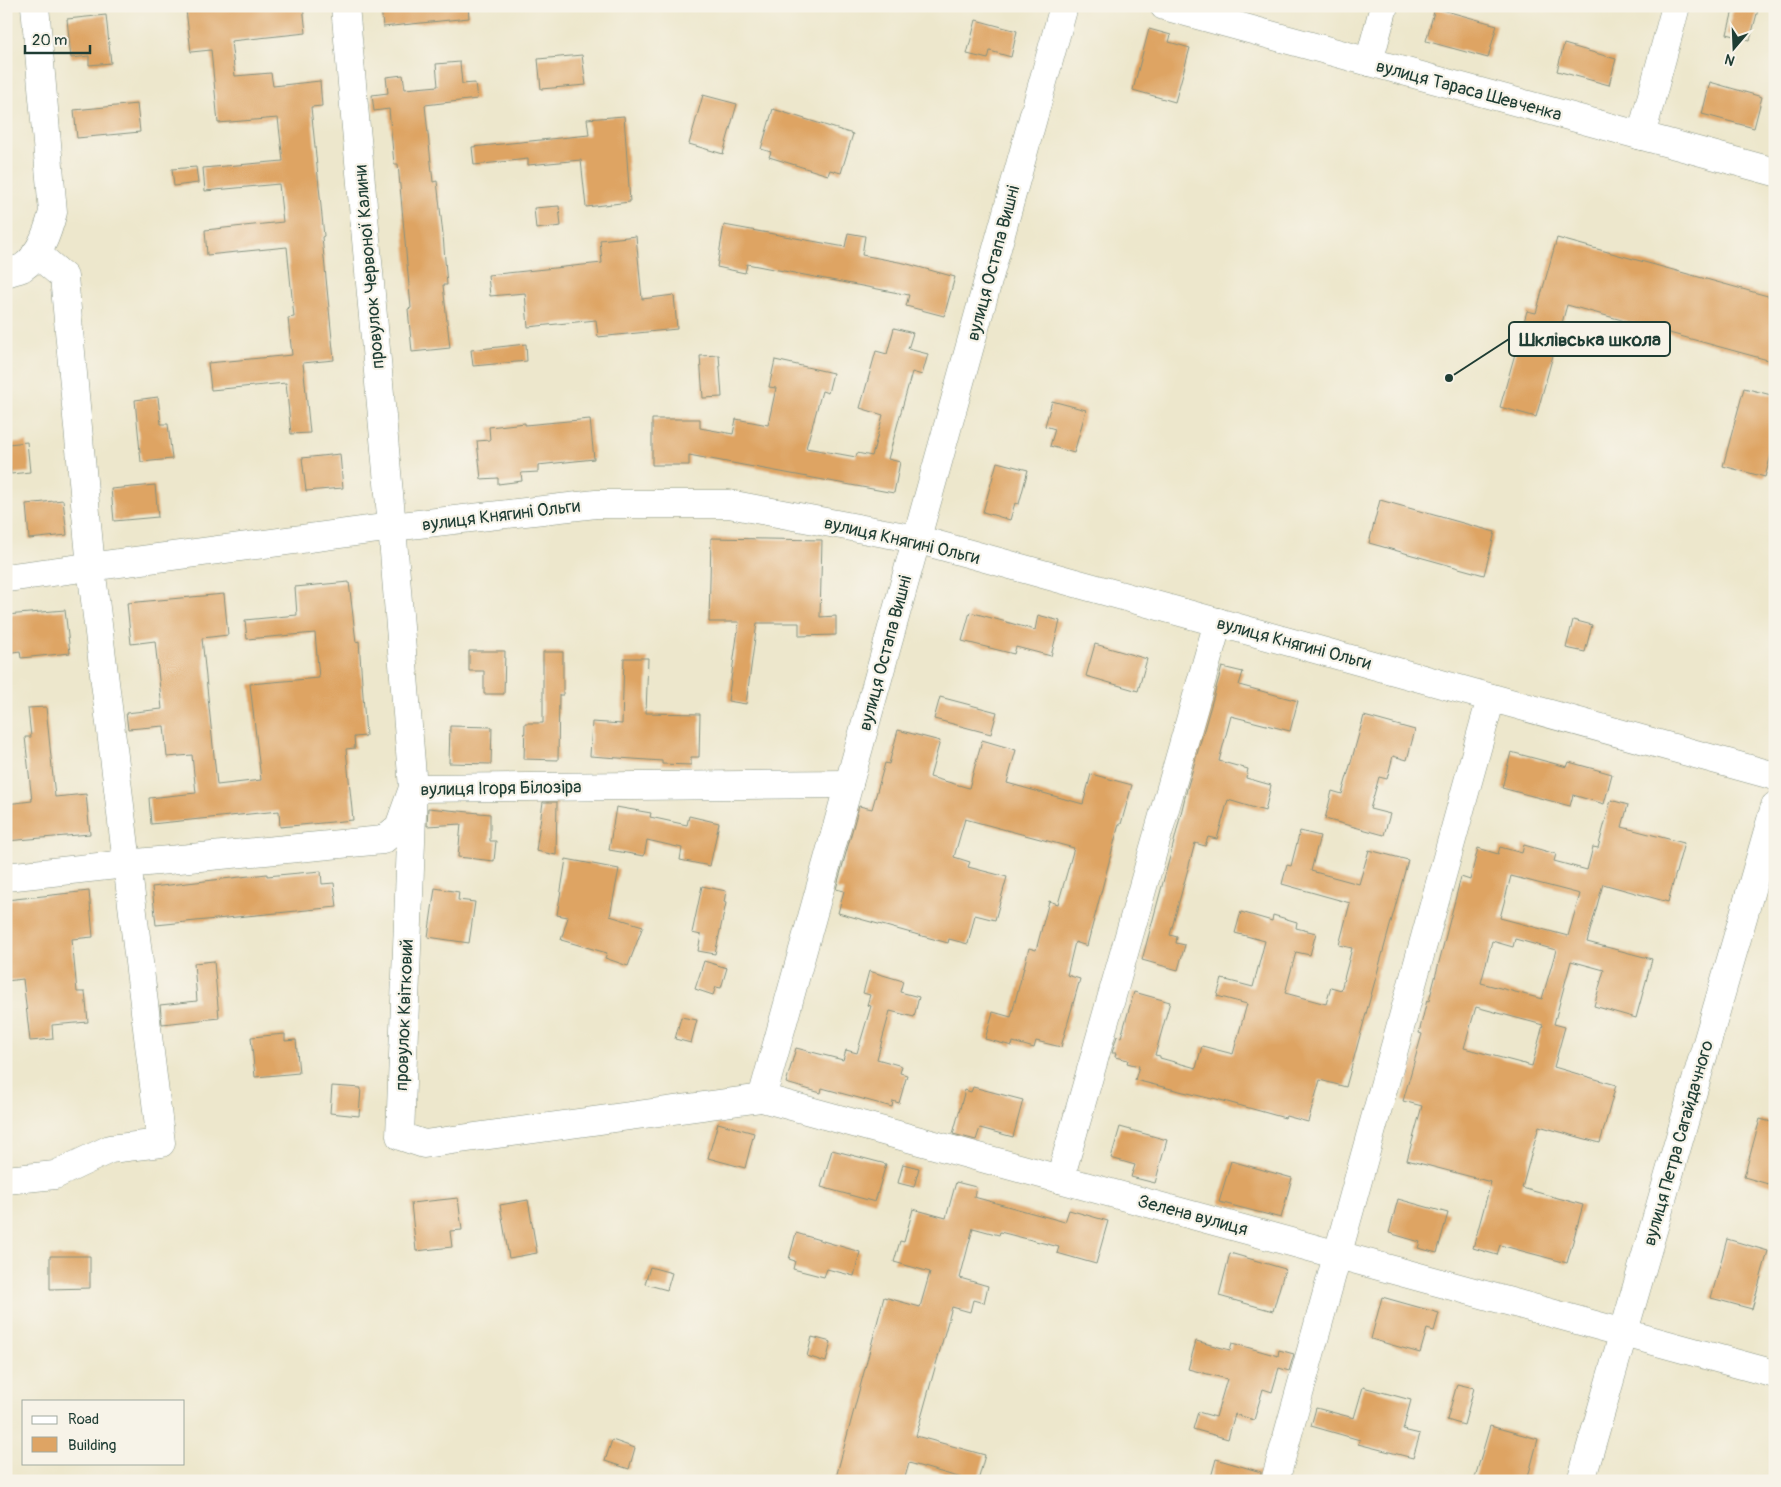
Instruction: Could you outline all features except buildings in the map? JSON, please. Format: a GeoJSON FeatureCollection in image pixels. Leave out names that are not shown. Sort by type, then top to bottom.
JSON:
{"type":"FeatureCollection","features":[{"type":"Feature","properties":{"kind":"street"},"geometry":{"type":"LineString","coordinates":[[6,273],[22,268],[36,253],[47,234],[53,212],[35,6]]}},
{"type":"Feature","properties":{"kind":"street","name":"провулок Червоної Калини"},"geometry":{"type":"LineString","coordinates":[[345,6],[392,527]]}},
{"type":"Feature","properties":{"kind":"street","name":"вулиця Остапа Вишні"},"geometry":{"type":"LineString","coordinates":[[762,1098],[1064,6]]}},
{"type":"Feature","properties":{"kind":"street","name":"вулиця Тараса Шевченка"},"geometry":{"type":"LineString","coordinates":[[1164,6],[1775,172]]}},
{"type":"Feature","properties":{"kind":"street"},"geometry":{"type":"LineString","coordinates":[[1369,62],[1384,6]]}},
{"type":"Feature","properties":{"kind":"street"},"geometry":{"type":"LineString","coordinates":[[1641,136],[1676,6]]}},
{"type":"Feature","properties":{"kind":"street"},"geometry":{"type":"LineString","coordinates":[[6,1180],[55,1176],[110,1149],[161,1142],[91,568],[64,277],[36,253]]}},
{"type":"Feature","properties":{"kind":"street","name":"вулиця Княгині Ольги"},"geometry":{"type":"LineString","coordinates":[[6,578],[392,527],[596,504],[729,504],[916,539],[1775,776]]}},
{"type":"Feature","properties":{"kind":"street","name":"провулок Квітковий"},"geometry":{"type":"LineString","coordinates":[[392,527],[413,788],[400,1136],[424,1144],[762,1098]]}},
{"type":"Feature","properties":{"kind":"street"},"geometry":{"type":"LineString","coordinates":[[1060,1179],[1218,622]]}},
{"type":"Feature","properties":{"kind":"street"},"geometry":{"type":"LineString","coordinates":[[1276,1481],[1491,698]]}},
{"type":"Feature","properties":{"kind":"street","name":"вулиця Ігоря Білозіра"},"geometry":{"type":"LineString","coordinates":[[6,877],[383,840],[399,827],[413,788],[849,784]]}},
{"type":"Feature","properties":{"kind":"street","name":"вулиця Петра Сагайдачного"},"geometry":{"type":"LineString","coordinates":[[1581,1481],[1775,806]]}},
{"type":"Feature","properties":{"kind":"street","name":"Зелена вулиця"},"geometry":{"type":"LineString","coordinates":[[762,1098],[1775,1374]]}},
{"type":"Feature","properties":{"kind":"place","name":"Шклівська школа"},"geometry":{"type":"Point","coordinates":[1449,378]}}]}
